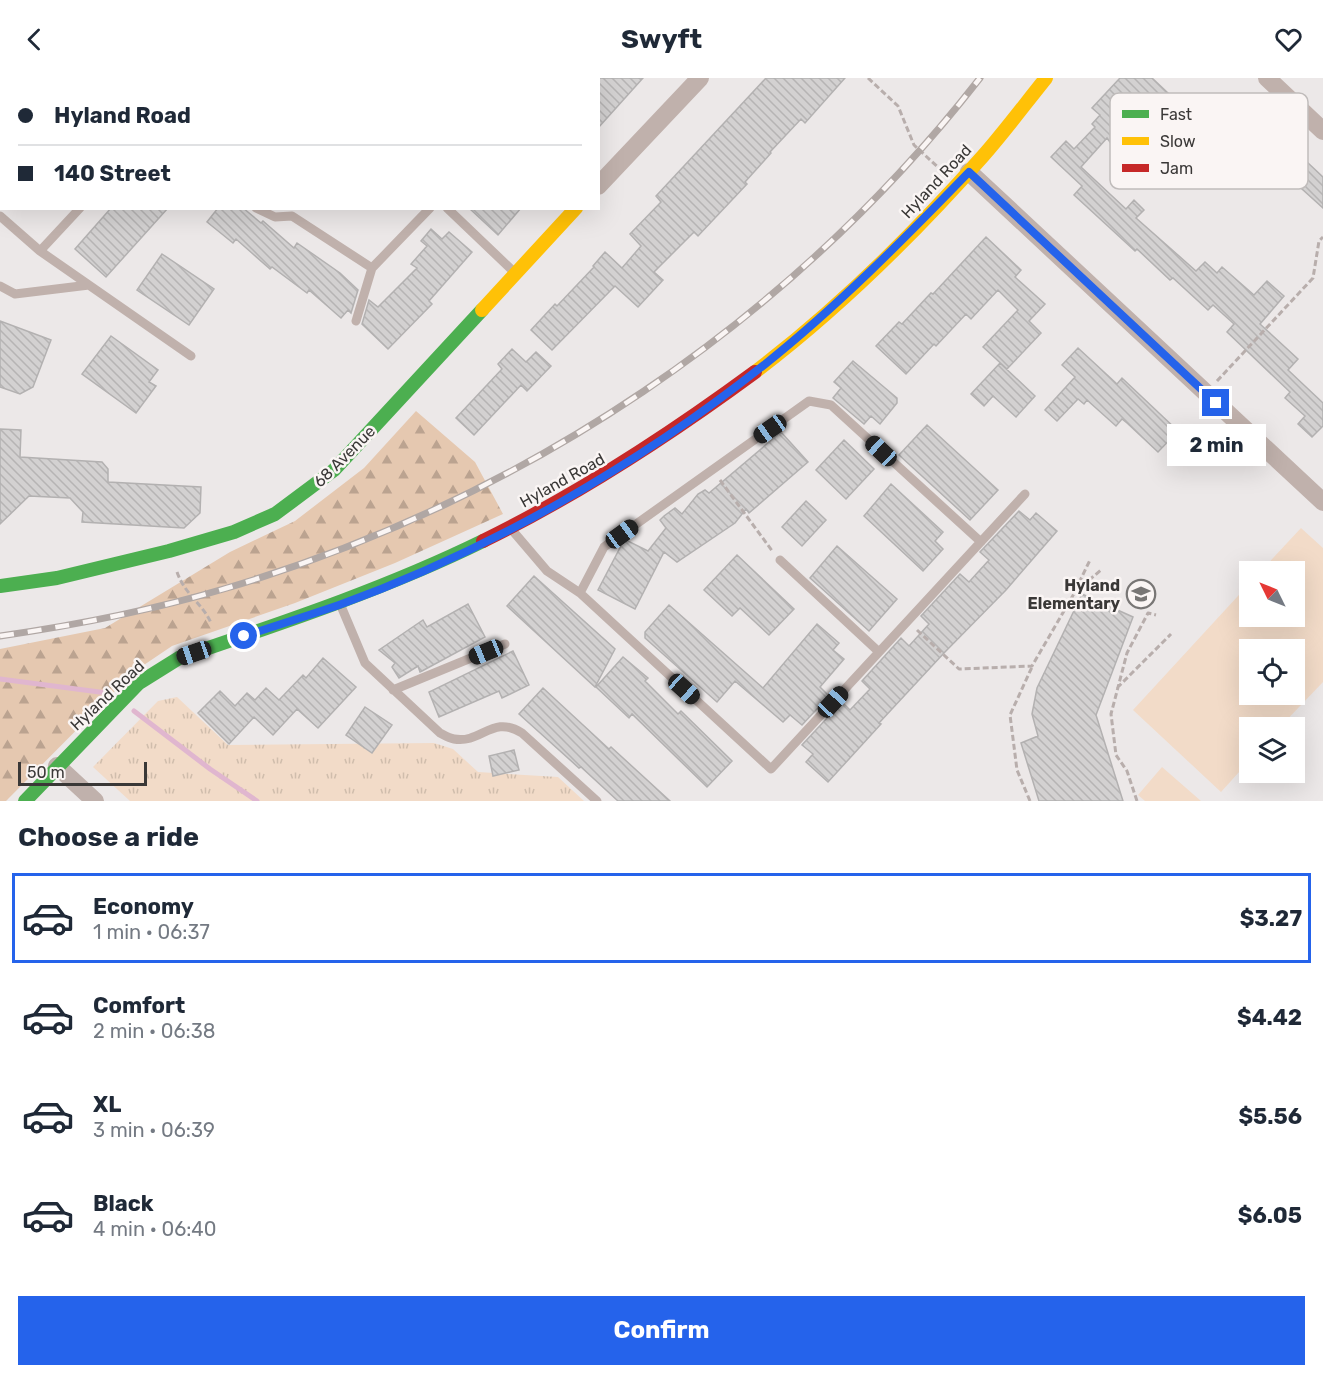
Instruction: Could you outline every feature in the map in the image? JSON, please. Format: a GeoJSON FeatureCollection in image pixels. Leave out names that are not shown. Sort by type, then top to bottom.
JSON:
{"type":"FeatureCollection","features":[{"type":"Feature","properties":{"kind":"street"},"geometry":{"type":"LineString","coordinates":[[600,184],[700,78]]}},
{"type":"Feature","properties":{"kind":"street","name":"Hyland Road"},"geometry":{"type":"LineString","coordinates":[[25,801],[140,683],[159,669],[179,658],[340,604],[433,566],[511,528],[623,465],[679,428],[764,365],[854,287],[969,172],[1046,78]]}},
{"type":"Feature","properties":{"kind":"street"},"geometry":{"type":"LineString","coordinates":[[1266,78],[1282,93]]}},
{"type":"Feature","properties":{"kind":"street"},"geometry":{"type":"LineString","coordinates":[[1308,117],[1323,131]]}},
{"type":"Feature","properties":{"kind":"street"},"geometry":{"type":"LineString","coordinates":[[969,172],[1323,502]]}},
{"type":"Feature","properties":{"kind":"street","name":"68 Avenue"},"geometry":{"type":"LineString","coordinates":[[0,586],[57,578],[169,551],[234,532],[275,514],[308,492],[334,470],[574,210]]}},
{"type":"Feature","properties":{"kind":"street"},"geometry":{"type":"LineString","coordinates":[[57,766],[95,801]]}},
{"type":"Feature","properties":{"kind":"lane"},"geometry":{"type":"LineString","coordinates":[[40,251],[78,210]]}},
{"type":"Feature","properties":{"kind":"lane"},"geometry":{"type":"LineString","coordinates":[[260,210],[275,218],[292,216],[372,268]]}},
{"type":"Feature","properties":{"kind":"lane"},"geometry":{"type":"LineString","coordinates":[[292,216],[297,210]]}},
{"type":"Feature","properties":{"kind":"lane"},"geometry":{"type":"LineString","coordinates":[[356,321],[372,268],[428,210]]}},
{"type":"Feature","properties":{"kind":"lane"},"geometry":{"type":"LineString","coordinates":[[449,210],[515,272]]}},
{"type":"Feature","properties":{"kind":"lane"},"geometry":{"type":"LineString","coordinates":[[0,216],[40,251],[190,356]]}},
{"type":"Feature","properties":{"kind":"lane"},"geometry":{"type":"LineString","coordinates":[[0,286],[15,294],[89,285]]}},
{"type":"Feature","properties":{"kind":"lane"},"geometry":{"type":"LineString","coordinates":[[580,593],[604,547],[809,401],[831,405],[981,542]]}},
{"type":"Feature","properties":{"kind":"lane"},"geometry":{"type":"LineString","coordinates":[[511,528],[547,571],[580,593],[771,769],[1025,494]]}},
{"type":"Feature","properties":{"kind":"lane"},"geometry":{"type":"LineString","coordinates":[[780,560],[879,652]]}},
{"type":"Feature","properties":{"kind":"lane"},"geometry":{"type":"LineString","coordinates":[[340,604],[365,663],[440,733],[453,739],[468,739],[498,726],[511,726],[522,733],[597,801]]}},
{"type":"Feature","properties":{"kind":"lane"},"geometry":{"type":"LineString","coordinates":[[393,690],[505,644]]}},
{"type":"Feature","properties":{"kind":"path"},"geometry":{"type":"LineString","coordinates":[[868,78],[898,106],[914,145],[948,176]]}},
{"type":"Feature","properties":{"kind":"path"},"geometry":{"type":"LineString","coordinates":[[1213,385],[1313,278],[1319,241],[1323,237]]}},
{"type":"Feature","properties":{"kind":"path"},"geometry":{"type":"LineString","coordinates":[[712,470],[759,536],[780,560]]}},
{"type":"Feature","properties":{"kind":"path"},"geometry":{"type":"LineString","coordinates":[[1030,801],[1017,770],[1010,715],[1032,666],[1075,592],[1090,560]]}},
{"type":"Feature","properties":{"kind":"path"},"geometry":{"type":"LineString","coordinates":[[1075,592],[1101,570]]}},
{"type":"Feature","properties":{"kind":"path"},"geometry":{"type":"LineString","coordinates":[[176,571],[181,585],[208,616],[212,625]]}},
{"type":"Feature","properties":{"kind":"path"},"geometry":{"type":"LineString","coordinates":[[1137,801],[1127,771],[1116,755],[1111,714],[1127,652],[1148,613],[1156,615]]}},
{"type":"Feature","properties":{"kind":"path"},"geometry":{"type":"LineString","coordinates":[[907,621],[959,669],[1032,666]]}},
{"type":"Feature","properties":{"kind":"path"},"geometry":{"type":"LineString","coordinates":[[1117,688],[1171,634]]}},
{"type":"Feature","properties":{"kind":"green space"},"geometry":{"type":"Polygon","coordinates":[[[416,411],[475,462],[503,514],[395,563],[295,603],[172,646],[135,671],[6,801],[0,801],[0,649],[105,628],[230,552],[295,521],[364,468],[416,411]]]}},
{"type":"Feature","properties":{"kind":"green space"},"geometry":{"type":"Polygon","coordinates":[[[1301,528],[1323,548],[1323,682],[1305,701],[1305,639],[1239,639],[1239,705],[1301,705],[1290,717],[1239,717],[1239,772],[1221,792],[1133,710],[1239,595],[1239,627],[1305,627],[1305,561],[1270,561],[1301,528]]]}},
{"type":"Feature","properties":{"kind":"green space"},"geometry":{"type":"Polygon","coordinates":[[[177,697],[228,745],[434,743],[453,749],[478,772],[558,777],[584,801],[130,801],[93,767],[158,701],[177,697]]]}},
{"type":"Feature","properties":{"kind":"green space"},"geometry":{"type":"Polygon","coordinates":[[[1162,767],[1201,801],[1145,801],[1138,795],[1162,767]]]}},
{"type":"Feature","properties":{"kind":"building"},"geometry":{"type":"Polygon","coordinates":[[[600,78],[643,78],[600,126],[600,78]]]}},
{"type":"Feature","properties":{"kind":"building"},"geometry":{"type":"Polygon","coordinates":[[[766,78],[845,78],[805,123],[801,119],[770,152],[745,182],[747,184],[698,236],[694,232],[654,272],[663,280],[638,307],[615,286],[552,350],[531,330],[594,267],[605,252],[622,268],[641,246],[630,234],[661,202],[656,196],[766,78]]]}},
{"type":"Feature","properties":{"kind":"building"},"geometry":{"type":"Polygon","coordinates":[[[1120,78],[1152,78],[1168,93],[1110,93],[1110,142],[1107,138],[1081,167],[1126,209],[1134,200],[1144,210],[1136,218],[1196,271],[1205,262],[1217,273],[1222,267],[1254,295],[1267,281],[1284,296],[1260,324],[1298,359],[1288,370],[1323,403],[1323,426],[1312,437],[1298,424],[1305,416],[1285,398],[1290,392],[1227,332],[1234,324],[1213,305],[1208,310],[1173,278],[1170,280],[1074,195],[1082,186],[1051,157],[1066,141],[1074,149],[1095,127],[1092,124],[1100,115],[1092,108],[1120,78]]]}},
{"type":"Feature","properties":{"kind":"building"},"geometry":{"type":"Polygon","coordinates":[[[1308,163],[1323,177],[1323,208],[1302,189],[1308,189],[1308,163]]]}},
{"type":"Feature","properties":{"kind":"building"},"geometry":{"type":"Polygon","coordinates":[[[109,210],[166,210],[106,277],[75,249],[109,210]]]}},
{"type":"Feature","properties":{"kind":"building"},"geometry":{"type":"Polygon","coordinates":[[[216,210],[245,210],[261,223],[263,221],[294,248],[297,243],[340,273],[358,290],[351,313],[348,310],[341,318],[309,290],[307,293],[272,267],[270,269],[236,239],[233,243],[207,222],[216,210]]]}},
{"type":"Feature","properties":{"kind":"building"},"geometry":{"type":"Polygon","coordinates":[[[471,210],[519,210],[498,235],[471,210]]]}},
{"type":"Feature","properties":{"kind":"building"},"geometry":{"type":"Polygon","coordinates":[[[431,229],[442,239],[449,232],[472,252],[429,301],[432,304],[388,349],[362,324],[369,300],[378,307],[417,268],[411,264],[427,246],[421,241],[431,229]]]}},
{"type":"Feature","properties":{"kind":"building"},"geometry":{"type":"Polygon","coordinates":[[[986,237],[1021,270],[1015,277],[1045,304],[1029,321],[1041,333],[1007,369],[983,347],[1018,310],[998,290],[971,319],[966,314],[906,374],[876,346],[899,322],[902,324],[931,293],[933,294],[986,237]]]}},
{"type":"Feature","properties":{"kind":"building"},"geometry":{"type":"Polygon","coordinates":[[[162,254],[214,289],[189,325],[137,290],[162,254]]]}},
{"type":"Feature","properties":{"kind":"building"},"geometry":{"type":"Polygon","coordinates":[[[0,321],[51,340],[33,387],[20,394],[0,387],[0,321]]]}},
{"type":"Feature","properties":{"kind":"building"},"geometry":{"type":"Polygon","coordinates":[[[111,336],[158,370],[149,382],[156,386],[136,413],[82,374],[111,336]]]}},
{"type":"Feature","properties":{"kind":"building"},"geometry":{"type":"Polygon","coordinates":[[[1078,348],[1117,384],[1122,378],[1178,431],[1158,452],[1122,419],[1116,426],[1087,400],[1084,404],[1078,399],[1057,421],[1045,410],[1075,377],[1062,365],[1078,348]]]}},
{"type":"Feature","properties":{"kind":"building"},"geometry":{"type":"Polygon","coordinates":[[[512,349],[526,362],[536,352],[551,366],[527,391],[521,385],[474,435],[456,418],[502,369],[498,364],[512,349]]]}},
{"type":"Feature","properties":{"kind":"building"},"geometry":{"type":"Polygon","coordinates":[[[853,361],[897,398],[897,403],[880,424],[871,416],[864,424],[833,398],[841,388],[834,382],[853,361]]]}},
{"type":"Feature","properties":{"kind":"building"},"geometry":{"type":"Polygon","coordinates":[[[1000,363],[1035,396],[1016,417],[993,396],[984,406],[971,394],[1000,363]]]}},
{"type":"Feature","properties":{"kind":"building"},"geometry":{"type":"Polygon","coordinates":[[[927,425],[998,490],[970,520],[899,455],[927,425]]]}},
{"type":"Feature","properties":{"kind":"building"},"geometry":{"type":"Polygon","coordinates":[[[0,429],[21,430],[20,457],[102,462],[108,469],[108,482],[201,487],[200,513],[184,528],[82,522],[83,512],[70,498],[29,496],[0,524],[0,429]]]}},
{"type":"Feature","properties":{"kind":"building"},"geometry":{"type":"Polygon","coordinates":[[[781,432],[808,462],[749,513],[746,509],[735,523],[677,562],[664,552],[635,609],[598,590],[623,542],[626,540],[648,551],[666,528],[660,520],[664,516],[675,508],[682,514],[698,494],[705,490],[709,493],[781,432]]]}},
{"type":"Feature","properties":{"kind":"building"},"geometry":{"type":"Polygon","coordinates":[[[844,440],[874,469],[846,499],[816,470],[844,440]]]}},
{"type":"Feature","properties":{"kind":"building"},"geometry":{"type":"Polygon","coordinates":[[[891,484],[943,532],[935,541],[943,549],[923,571],[864,516],[891,484]]]}},
{"type":"Feature","properties":{"kind":"building"},"geometry":{"type":"Polygon","coordinates":[[[806,501],[826,520],[802,546],[782,527],[806,501]]]}},
{"type":"Feature","properties":{"kind":"building"},"geometry":{"type":"Polygon","coordinates":[[[1019,511],[1030,520],[1036,513],[1057,531],[1006,590],[879,723],[881,724],[828,782],[806,762],[813,754],[802,745],[842,702],[850,710],[870,689],[862,681],[901,638],[909,646],[929,624],[921,616],[960,574],[969,582],[989,560],[980,552],[1019,511]]]}},
{"type":"Feature","properties":{"kind":"building"},"geometry":{"type":"Polygon","coordinates":[[[837,546],[897,599],[869,631],[810,578],[837,546]]]}},
{"type":"Feature","properties":{"kind":"building"},"geometry":{"type":"Polygon","coordinates":[[[737,555],[794,609],[769,635],[740,608],[732,616],[704,590],[737,555]]]}},
{"type":"Feature","properties":{"kind":"building"},"geometry":{"type":"Polygon","coordinates":[[[534,576],[615,649],[595,687],[507,606],[534,576]]]}},
{"type":"Feature","properties":{"kind":"building"},"geometry":{"type":"Polygon","coordinates":[[[1082,594],[1133,617],[1096,715],[1123,801],[1039,801],[1021,743],[1038,736],[1032,714],[1037,688],[1082,594]]]}},
{"type":"Feature","properties":{"kind":"building"},"geometry":{"type":"Polygon","coordinates":[[[468,604],[485,637],[420,672],[418,666],[399,678],[392,667],[395,663],[379,650],[423,620],[427,627],[468,604]]]}},
{"type":"Feature","properties":{"kind":"building"},"geometry":{"type":"Polygon","coordinates":[[[669,605],[763,688],[817,624],[839,643],[833,650],[844,659],[820,687],[829,696],[802,725],[790,715],[783,722],[735,681],[717,702],[645,638],[645,632],[669,605]]]}},
{"type":"Feature","properties":{"kind":"building"},"geometry":{"type":"Polygon","coordinates":[[[513,651],[529,685],[502,698],[499,691],[439,717],[429,692],[513,651]]]}},
{"type":"Feature","properties":{"kind":"building"},"geometry":{"type":"Polygon","coordinates":[[[623,657],[648,678],[645,681],[678,714],[681,711],[732,761],[707,787],[632,714],[629,718],[596,687],[623,657]]]}},
{"type":"Feature","properties":{"kind":"building"},"geometry":{"type":"Polygon","coordinates":[[[323,658],[356,687],[318,728],[297,709],[273,735],[254,717],[229,744],[198,713],[220,691],[235,706],[247,693],[255,700],[266,688],[279,700],[303,675],[306,678],[323,658]]]}},
{"type":"Feature","properties":{"kind":"building"},"geometry":{"type":"Polygon","coordinates":[[[543,688],[670,801],[618,801],[581,767],[579,768],[519,714],[543,688]]]}},
{"type":"Feature","properties":{"kind":"building"},"geometry":{"type":"Polygon","coordinates":[[[365,707],[392,725],[372,753],[346,735],[365,707]]]}},
{"type":"Feature","properties":{"kind":"building"},"geometry":{"type":"Polygon","coordinates":[[[514,750],[519,770],[493,776],[489,756],[514,750]]]}},
{"type":"Feature","properties":{"kind":"waterway"},"geometry":{"type":"LineString","coordinates":[[0,679],[107,693]]}},
{"type":"Feature","properties":{"kind":"waterway"},"geometry":{"type":"LineString","coordinates":[[134,711],[210,769],[257,801]]}},
{"type":"Feature","properties":{"kind":"railway"},"geometry":{"type":"LineString","coordinates":[[0,636],[58,627],[171,603],[227,588],[337,551],[443,506],[545,452],[643,392],[736,323],[824,248],[905,166],[980,78]]}},
{"type":"Feature","properties":{"kind":"traffic: fast"},"geometry":{"type":"LineString","coordinates":[[0,586],[57,578],[169,551],[234,532],[275,514],[334,470],[482,310]]}},
{"type":"Feature","properties":{"kind":"traffic: fast"},"geometry":{"type":"LineString","coordinates":[[25,801],[139,683],[179,658],[371,590],[483,541]]}},
{"type":"Feature","properties":{"kind":"traffic: slow"},"geometry":{"type":"LineString","coordinates":[[755,372],[845,297],[930,214],[983,156],[1046,78]]}},
{"type":"Feature","properties":{"kind":"traffic: slow"},"geometry":{"type":"LineString","coordinates":[[482,310],[574,210]]}},
{"type":"Feature","properties":{"kind":"traffic: jam"},"geometry":{"type":"LineString","coordinates":[[483,541],[554,504],[622,463],[755,372]]}},
{"type":"Feature","properties":{"kind":"place","name":"Hyland Elementary"},"geometry":{"type":"Point","coordinates":[1141,594]}},
{"type":"Feature","properties":{"kind":"route"},"geometry":{"type":"LineString","coordinates":[[244,636],[340,604],[433,566],[511,528],[623,465],[679,428],[792,342],[878,265],[969,172],[1216,403]]}}]}
